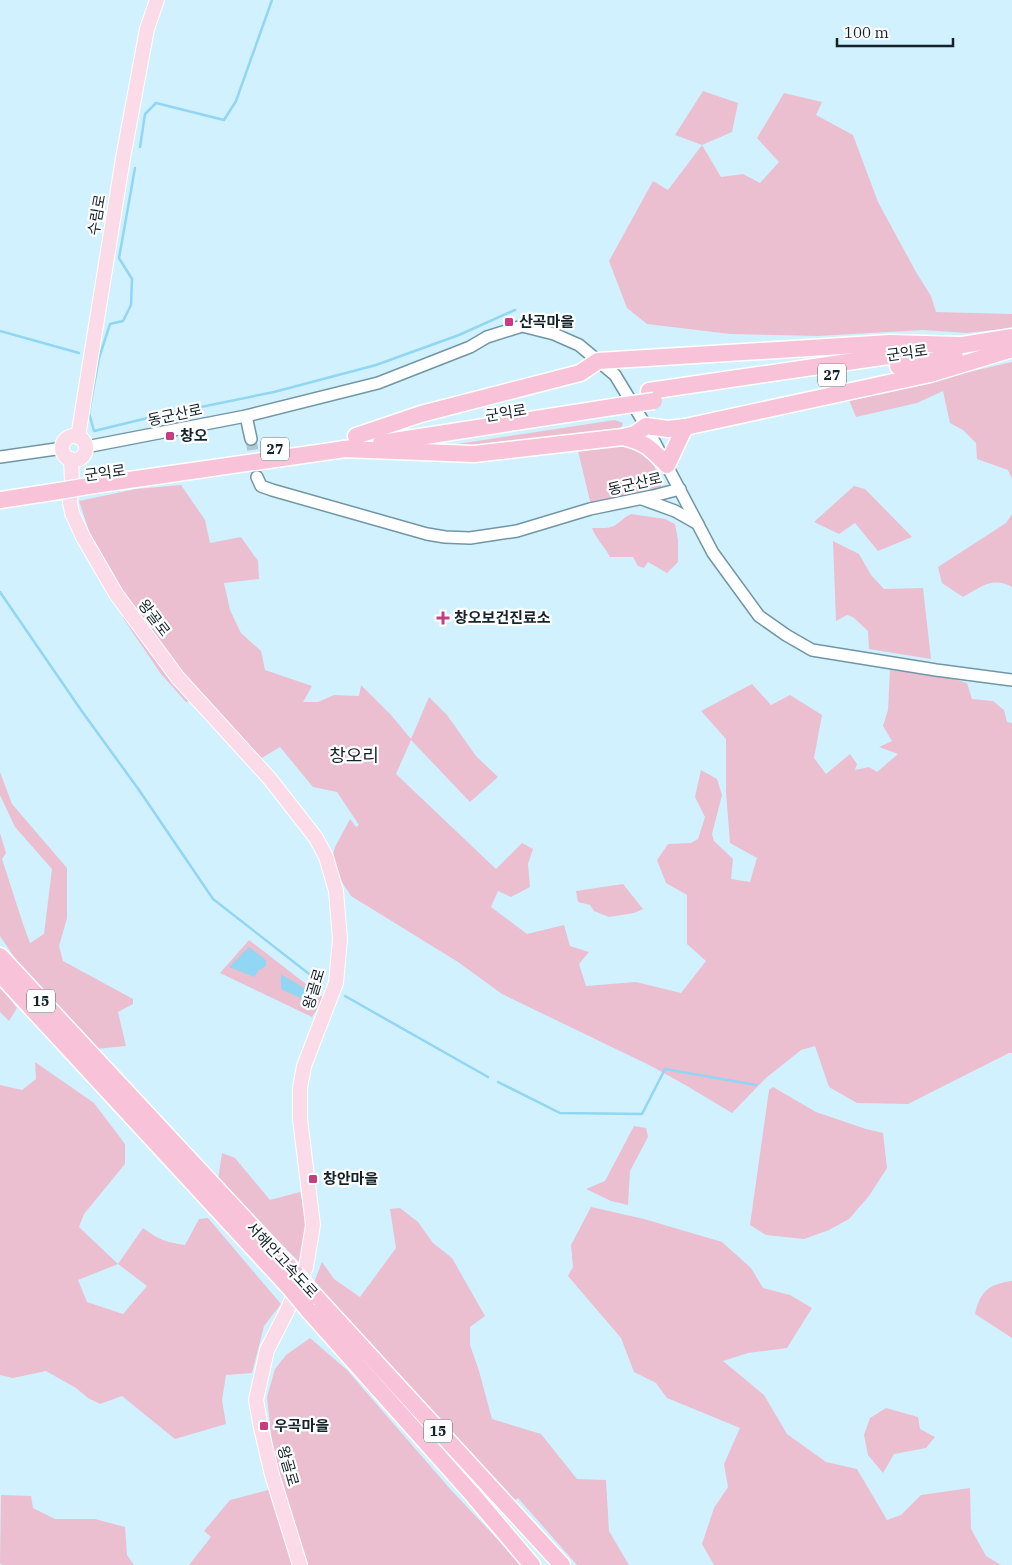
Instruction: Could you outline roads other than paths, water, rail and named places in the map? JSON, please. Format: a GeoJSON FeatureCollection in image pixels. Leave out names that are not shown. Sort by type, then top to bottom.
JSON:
{"type":"FeatureCollection","features":[{"type":"Feature","properties":{"kind":"highway"},"geometry":{"type":"LineString","coordinates":[[356,436],[421,414],[580,373],[598,361],[890,343],[960,345]]}},
{"type":"Feature","properties":{"kind":"highway","name":"군익로"},"geometry":{"type":"LineString","coordinates":[[93,480],[342,449],[960,345],[1011,345]]}},
{"type":"Feature","properties":{"kind":"highway","name":"군익로"},"geometry":{"type":"LineString","coordinates":[[652,396],[1011,345]]}},
{"type":"Feature","properties":{"kind":"highway"},"geometry":{"type":"LineString","coordinates":[[342,449],[474,454],[624,437],[635,434],[646,426],[685,427],[930,374],[1011,345]]}},
{"type":"Feature","properties":{"kind":"highway","name":"군익로"},"geometry":{"type":"LineString","coordinates":[[0,500],[58,486],[356,436],[616,402]]}},
{"type":"Feature","properties":{"kind":"highway"},"geometry":{"type":"LineString","coordinates":[[624,437],[646,445],[668,465],[685,427]]}},
{"type":"Feature","properties":{"kind":"highway","name":"군익로"},"geometry":{"type":"LineString","coordinates":[[0,489],[58,486]]}},
{"type":"Feature","properties":{"kind":"highway","name":"서해안고속도로"},"geometry":{"type":"LineString","coordinates":[[0,956],[103,1066],[292,1280],[532,1565]]}},
{"type":"Feature","properties":{"kind":"highway","name":"서해안고속도로"},"geometry":{"type":"LineString","coordinates":[[0,974],[82,1063],[292,1280]]}},
{"type":"Feature","properties":{"kind":"highway","name":"서해안고속도로"},"geometry":{"type":"LineString","coordinates":[[312,1303],[562,1565]]}},
{"type":"Feature","properties":{"kind":"main road","name":"수림로"},"geometry":{"type":"LineString","coordinates":[[82,442],[123,158],[147,29],[157,0]]}},
{"type":"Feature","properties":{"kind":"main road"},"geometry":{"type":"LineString","coordinates":[[67,439],[82,442],[86,451],[82,457],[75,460],[67,454],[65,442],[67,439]]}},
{"type":"Feature","properties":{"kind":"main road","name":"왕골로"},"geometry":{"type":"LineString","coordinates":[[67,454],[72,484],[70,502],[72,513],[83,537],[116,594],[178,678],[270,779],[316,838],[326,857],[336,891],[340,939],[336,983],[304,1066],[300,1088],[300,1119],[313,1225],[306,1267],[267,1350],[256,1400],[272,1475],[300,1565]]}},
{"type":"Feature","properties":{"kind":"street","name":"동군산로"},"geometry":{"type":"LineString","coordinates":[[82,442],[246,416],[378,383],[470,347],[487,337],[522,326],[554,334],[579,345],[615,374],[668,465],[718,562],[758,616],[812,650],[1012,680]]}},
{"type":"Feature","properties":{"kind":"street"},"geometry":{"type":"LineString","coordinates":[[246,416],[251,439]]}},
{"type":"Feature","properties":{"kind":"street"},"geometry":{"type":"LineString","coordinates":[[0,457],[67,454]]}},
{"type":"Feature","properties":{"kind":"street","name":"동군산로"},"geometry":{"type":"LineString","coordinates":[[257,477],[261,486],[272,490],[404,528],[427,534],[470,538],[517,531],[590,509],[680,489]]}},
{"type":"Feature","properties":{"kind":"street"},"geometry":{"type":"LineString","coordinates":[[640,499],[675,511],[699,525]]}},
{"type":"Feature","properties":{"kind":"water"},"geometry":{"type":"Polygon","coordinates":[[[249,947],[266,960],[266,966],[259,970],[254,977],[229,967],[249,947]]]}},
{"type":"Feature","properties":{"kind":"water"},"geometry":{"type":"Polygon","coordinates":[[[281,974],[314,994],[313,1004],[281,989],[281,974]]]}},
{"type":"Feature","properties":{"kind":"waterway"},"geometry":{"type":"LineString","coordinates":[[140,147],[145,114],[156,103],[224,120],[236,101],[272,0]]}},
{"type":"Feature","properties":{"kind":"waterway"},"geometry":{"type":"LineString","coordinates":[[135,168],[119,258],[132,279],[131,305],[123,321],[110,324],[99,358],[89,413],[94,431],[274,392],[376,365],[459,335],[515,310]]}},
{"type":"Feature","properties":{"kind":"waterway"},"geometry":{"type":"LineString","coordinates":[[0,331],[79,353]]}},
{"type":"Feature","properties":{"kind":"waterway"},"geometry":{"type":"LineString","coordinates":[[0,592],[213,899],[322,984]]}},
{"type":"Feature","properties":{"kind":"waterway"},"geometry":{"type":"LineString","coordinates":[[345,996],[488,1077]]}},
{"type":"Feature","properties":{"kind":"waterway"},"geometry":{"type":"LineString","coordinates":[[498,1082],[560,1113],[642,1114],[665,1069],[756,1085]]}},
{"type":"Feature","properties":{"kind":"tunnel"},"geometry":{"type":"LineString","coordinates":[[251,439],[257,477]]}},
{"type":"Feature","properties":{"kind":"place","name":"산곡마을"},"geometry":{"type":"Point","coordinates":[509,322]}},
{"type":"Feature","properties":{"kind":"place","name":"창오"},"geometry":{"type":"Point","coordinates":[170,436]}},
{"type":"Feature","properties":{"kind":"place","name":"창오보건진료소"},"geometry":{"type":"Point","coordinates":[443,618]}},
{"type":"Feature","properties":{"kind":"place","name":"창안마을"},"geometry":{"type":"Point","coordinates":[313,1179]}},
{"type":"Feature","properties":{"kind":"place","name":"우곡마을"},"geometry":{"type":"Point","coordinates":[264,1426]}},
{"type":"Feature","properties":{"kind":"district","name":"창오리"},"geometry":{"type":"Point","coordinates":[354,756]}}]}
